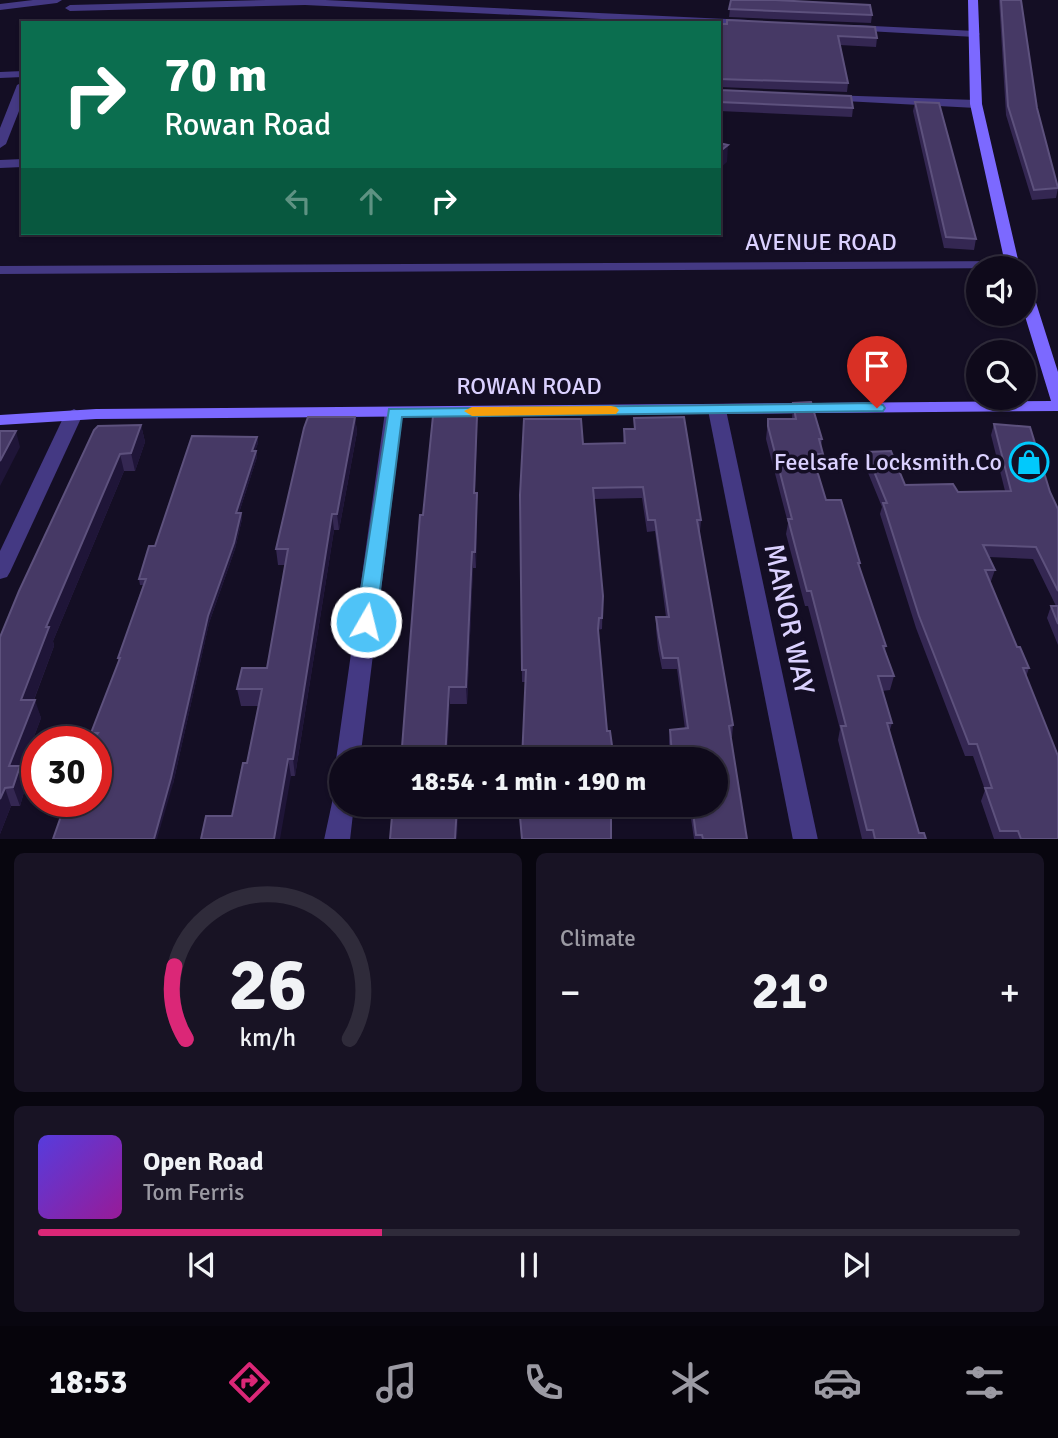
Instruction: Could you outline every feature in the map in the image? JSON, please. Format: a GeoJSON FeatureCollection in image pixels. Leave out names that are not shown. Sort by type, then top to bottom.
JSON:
{"type":"FeatureCollection","features":[{"type":"Feature","properties":{"kind":"street"},"geometry":{"type":"LineString","coordinates":[[0,8],[57,0]]}},
{"type":"Feature","properties":{"kind":"street"},"geometry":{"type":"LineString","coordinates":[[973,0],[976,104],[1013,256]]}},
{"type":"Feature","properties":{"kind":"street"},"geometry":{"type":"LineString","coordinates":[[70,8],[305,2],[385,3],[759,23]]}},
{"type":"Feature","properties":{"kind":"street"},"geometry":{"type":"LineString","coordinates":[[843,27],[975,34]]}},
{"type":"Feature","properties":{"kind":"street"},"geometry":{"type":"LineString","coordinates":[[0,75],[21,74]]}},
{"type":"Feature","properties":{"kind":"street"},"geometry":{"type":"LineString","coordinates":[[0,144],[21,90]]}},
{"type":"Feature","properties":{"kind":"street"},"geometry":{"type":"LineString","coordinates":[[815,97],[976,104]]}},
{"type":"Feature","properties":{"kind":"street"},"geometry":{"type":"LineString","coordinates":[[0,164],[21,163]]}},
{"type":"Feature","properties":{"kind":"street","name":"AVENUE ROAD"},"geometry":{"type":"LineString","coordinates":[[0,270],[966,266]]}},
{"type":"Feature","properties":{"kind":"street"},"geometry":{"type":"LineString","coordinates":[[1035,326],[1058,398]]}},
{"type":"Feature","properties":{"kind":"street","name":"ROWAN ROAD"},"geometry":{"type":"LineString","coordinates":[[0,421],[74,414],[1058,407]]}},
{"type":"Feature","properties":{"kind":"street","name":"MANOR WAY"},"geometry":{"type":"LineString","coordinates":[[717,410],[806,839]]}},
{"type":"Feature","properties":{"kind":"street"},"geometry":{"type":"LineString","coordinates":[[350,747],[394,412]]}},
{"type":"Feature","properties":{"kind":"street"},"geometry":{"type":"LineString","coordinates":[[0,572],[74,414]]}},
{"type":"Feature","properties":{"kind":"street"},"geometry":{"type":"LineString","coordinates":[[337,839],[340,817]]}},
{"type":"Feature","properties":{"kind":"building"},"geometry":{"type":"Polygon","coordinates":[[[731,0],[870,5],[872,15],[729,9],[731,0]]]}},
{"type":"Feature","properties":{"kind":"building"},"geometry":{"type":"Polygon","coordinates":[[[1001,0],[1021,0],[1037,108],[1058,188],[1034,190],[1008,106],[1001,0]]]}},
{"type":"Feature","properties":{"kind":"building"},"geometry":{"type":"Polygon","coordinates":[[[727,20],[875,27],[877,38],[838,36],[848,83],[721,79],[721,24],[727,24],[727,20]]]}},
{"type":"Feature","properties":{"kind":"building"},"geometry":{"type":"Polygon","coordinates":[[[721,90],[851,96],[853,108],[721,102],[721,90]]]}},
{"type":"Feature","properties":{"kind":"building"},"geometry":{"type":"Polygon","coordinates":[[[915,102],[939,103],[976,239],[946,237],[915,102]]]}},
{"type":"Feature","properties":{"kind":"building"},"geometry":{"type":"Polygon","coordinates":[[[811,402],[822,439],[819,439],[823,454],[812,454],[826,500],[841,500],[858,563],[886,646],[883,646],[894,676],[878,676],[892,723],[887,723],[919,833],[924,833],[926,839],[875,839],[873,830],[867,830],[841,726],[846,726],[811,591],[807,591],[788,519],[792,519],[768,426],[768,419],[796,419],[793,403],[811,402]]]}},
{"type":"Feature","properties":{"kind":"building"},"geometry":{"type":"Polygon","coordinates":[[[433,416],[477,416],[475,552],[472,552],[466,687],[449,687],[446,747],[402,747],[420,515],[423,515],[433,416]]]}},
{"type":"Feature","properties":{"kind":"building"},"geometry":{"type":"Polygon","coordinates":[[[308,417],[355,417],[337,514],[332,514],[293,759],[288,759],[274,839],[201,839],[206,816],[232,816],[243,763],[247,763],[262,689],[237,689],[242,668],[267,668],[288,549],[276,549],[308,417]]]}},
{"type":"Feature","properties":{"kind":"building"},"geometry":{"type":"Polygon","coordinates":[[[684,417],[701,520],[697,520],[733,725],[729,726],[747,839],[703,839],[702,835],[696,835],[694,817],[728,817],[728,747],[671,747],[670,730],[688,728],[678,658],[663,658],[659,637],[656,617],[669,617],[655,520],[648,520],[643,487],[593,488],[603,596],[602,618],[599,618],[598,629],[607,731],[610,731],[612,747],[523,747],[526,670],[522,670],[520,495],[524,419],[581,419],[583,444],[625,443],[624,429],[635,429],[634,418],[684,417]]]}},
{"type":"Feature","properties":{"kind":"building"},"geometry":{"type":"Polygon","coordinates":[[[994,424],[1030,427],[1058,509],[1058,591],[1036,547],[983,545],[995,570],[985,570],[1017,647],[1020,647],[1029,668],[1023,668],[1058,756],[1058,839],[1021,839],[1018,831],[1000,831],[985,788],[992,788],[977,744],[969,744],[919,616],[883,503],[887,503],[866,452],[891,451],[905,485],[953,484],[958,492],[1011,491],[994,424]]]}},
{"type":"Feature","properties":{"kind":"building"},"geometry":{"type":"Polygon","coordinates":[[[141,425],[131,453],[120,454],[46,627],[49,627],[21,700],[35,700],[25,726],[21,726],[21,736],[9,766],[20,766],[13,787],[5,788],[0,799],[0,637],[19,591],[98,426],[141,425]]]}},
{"type":"Feature","properties":{"kind":"building"},"geometry":{"type":"Polygon","coordinates":[[[0,431],[16,431],[0,461],[0,431]]]}},
{"type":"Feature","properties":{"kind":"building"},"geometry":{"type":"Polygon","coordinates":[[[192,436],[257,437],[252,451],[256,451],[236,513],[241,513],[234,543],[208,616],[171,778],[154,839],[53,839],[61,817],[112,817],[112,726],[94,726],[146,579],[139,579],[149,546],[155,546],[192,436]]]}},
{"type":"Feature","properties":{"kind":"building"},"geometry":{"type":"Polygon","coordinates":[[[1051,606],[1058,606],[1058,624],[1051,606]]]}},
{"type":"Feature","properties":{"kind":"building"},"geometry":{"type":"Polygon","coordinates":[[[392,817],[456,817],[455,839],[390,839],[392,817]]]}},
{"type":"Feature","properties":{"kind":"building"},"geometry":{"type":"Polygon","coordinates":[[[520,817],[611,817],[611,839],[522,839],[520,817]]]}},
{"type":"Feature","properties":{"kind":"slow traffic"},"geometry":{"type":"LineString","coordinates":[[472,411],[611,410]]}},
{"type":"Feature","properties":{"kind":"place","name":"Feelsafe Locksmith.Co"},"geometry":{"type":"Point","coordinates":[1029,462]}},
{"type":"Feature","properties":{"kind":"route"},"geometry":{"type":"LineString","coordinates":[[366,622],[394,412],[877,408]]}}]}
